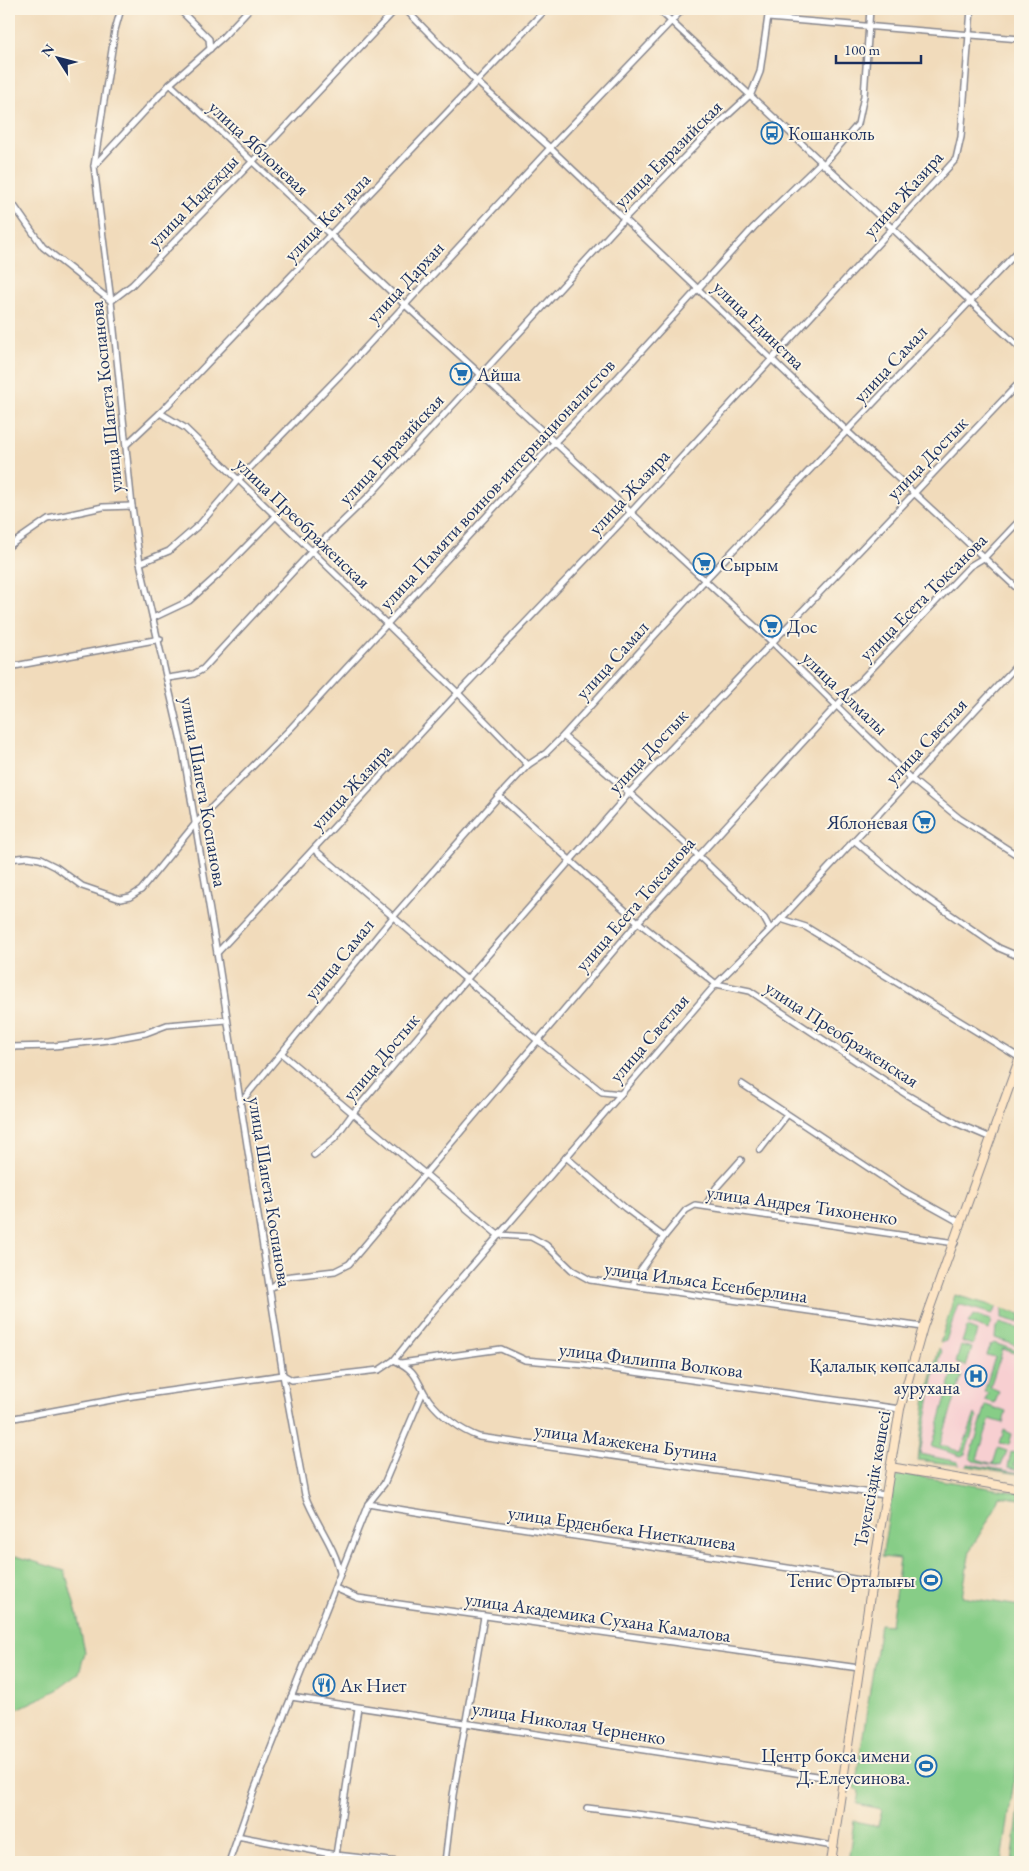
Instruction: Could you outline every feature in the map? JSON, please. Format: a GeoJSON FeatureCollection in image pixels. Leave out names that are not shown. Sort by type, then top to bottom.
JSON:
{"type":"FeatureCollection","features":[{"type":"Feature","properties":{"kind":"main road","name":"Тәуелсіздік көшесі"},"geometry":{"type":"LineString","coordinates":[[831,1862],[885,1495],[900,1409],[924,1327],[991,1138],[1018,1074],[1020,1061]]}},
{"type":"Feature","properties":{"kind":"main road"},"geometry":{"type":"LineString","coordinates":[[890,1467],[1020,1489]]}},
{"type":"Feature","properties":{"kind":"street","name":"улица Шапета Коспанова"},"geometry":{"type":"LineString","coordinates":[[121,9],[114,39],[94,166],[127,444],[132,506],[140,563],[168,678],[218,953],[283,1375],[305,1495],[311,1514],[339,1563],[340,1573]]}},
{"type":"Feature","properties":{"kind":"street"},"geometry":{"type":"LineString","coordinates":[[179,9],[208,39],[210,49]]}},
{"type":"Feature","properties":{"kind":"street"},"geometry":{"type":"LineString","coordinates":[[94,166],[170,84],[210,49],[249,9]]}},
{"type":"Feature","properties":{"kind":"street","name":"улица Надежды"},"geometry":{"type":"LineString","coordinates":[[111,301],[132,285],[252,162],[396,9]]}},
{"type":"Feature","properties":{"kind":"street","name":"улица Единства"},"geometry":{"type":"LineString","coordinates":[[405,9],[476,81],[625,218],[848,431],[1020,591]]}},
{"type":"Feature","properties":{"kind":"street","name":"улица Кен дала"},"geometry":{"type":"LineString","coordinates":[[127,444],[160,414],[329,234],[414,149],[476,81],[546,9]]}},
{"type":"Feature","properties":{"kind":"street"},"geometry":{"type":"LineString","coordinates":[[658,9],[751,94],[822,164],[1020,348]]}},
{"type":"Feature","properties":{"kind":"street","name":"улица Дархан"},"geometry":{"type":"LineString","coordinates":[[140,563],[170,551],[200,524],[238,480],[344,371],[550,148],[683,9]]}},
{"type":"Feature","properties":{"kind":"street"},"geometry":{"type":"LineString","coordinates":[[751,94],[760,72],[769,9]]}},
{"type":"Feature","properties":{"kind":"street"},"geometry":{"type":"LineString","coordinates":[[822,164],[858,124],[864,96],[870,9]]}},
{"type":"Feature","properties":{"kind":"street","name":"улица Жазира"},"geometry":{"type":"LineString","coordinates":[[218,953],[458,693],[632,511],[956,159],[961,137],[971,9]]}},
{"type":"Feature","properties":{"kind":"street"},"geometry":{"type":"LineString","coordinates":[[768,18],[1020,39]]}},
{"type":"Feature","properties":{"kind":"street","name":"улица Яблоневая"},"geometry":{"type":"LineString","coordinates":[[170,84],[482,375]]}},
{"type":"Feature","properties":{"kind":"street","name":"улица Евразийская"},"geometry":{"type":"LineString","coordinates":[[168,678],[194,674],[203,669],[310,552],[371,494],[625,218],[702,138],[751,94]]}},
{"type":"Feature","properties":{"kind":"street","name":"улица Памяти воинов-интернационалистов"},"geometry":{"type":"LineString","coordinates":[[9,859],[28,857],[40,859],[56,866],[82,886],[120,898],[130,897],[141,890],[195,824],[291,728],[624,370],[698,287],[754,228],[822,164]]}},
{"type":"Feature","properties":{"kind":"street"},"geometry":{"type":"LineString","coordinates":[[9,204],[15,207],[43,247],[111,301]]}},
{"type":"Feature","properties":{"kind":"street","name":"улица Самал"},"geometry":{"type":"LineString","coordinates":[[240,1102],[282,1054],[393,917],[499,796],[528,765],[546,753],[563,736],[705,580],[1020,249]]}},
{"type":"Feature","properties":{"kind":"street","name":"улица Алмалы"},"geometry":{"type":"LineString","coordinates":[[482,375],[632,511],[772,642],[910,778],[959,818],[1020,857]]}},
{"type":"Feature","properties":{"kind":"street","name":"улица Достык"},"geometry":{"type":"LineString","coordinates":[[314,1155],[334,1139],[353,1113],[466,980],[630,792],[1020,382]]}},
{"type":"Feature","properties":{"kind":"street","name":"улица Преображенская"},"geometry":{"type":"LineString","coordinates":[[160,414],[185,428],[310,552],[458,693],[528,765]]}},
{"type":"Feature","properties":{"kind":"street"},"geometry":{"type":"LineString","coordinates":[[9,546],[48,519],[103,507],[132,506]]}},
{"type":"Feature","properties":{"kind":"street"},"geometry":{"type":"LineString","coordinates":[[153,618],[189,601],[218,576],[275,517]]}},
{"type":"Feature","properties":{"kind":"street","name":"улица Есета Токсанова"},"geometry":{"type":"LineString","coordinates":[[271,1288],[284,1276],[342,1269],[349,1264],[537,1040],[698,854],[970,566],[985,557],[1020,520]]}},
{"type":"Feature","properties":{"kind":"street"},"geometry":{"type":"LineString","coordinates":[[9,666],[160,640]]}},
{"type":"Feature","properties":{"kind":"street","name":"улица Светлая"},"geometry":{"type":"LineString","coordinates":[[9,1419],[133,1396],[283,1375],[292,1380],[379,1370],[394,1360],[498,1235],[716,984],[855,841],[910,778],[1020,662]]}},
{"type":"Feature","properties":{"kind":"street"},"geometry":{"type":"LineString","coordinates":[[563,736],[630,792],[698,854],[764,918],[770,929]]}},
{"type":"Feature","properties":{"kind":"street","name":"улица Преображенская"},"geometry":{"type":"LineString","coordinates":[[499,796],[638,922],[716,984],[750,991],[907,1095],[956,1123],[991,1138]]}},
{"type":"Feature","properties":{"kind":"street"},"geometry":{"type":"LineString","coordinates":[[855,841],[908,885],[999,948],[1020,957]]}},
{"type":"Feature","properties":{"kind":"street"},"geometry":{"type":"LineString","coordinates":[[314,849],[537,1040],[602,1092],[621,1094]]}},
{"type":"Feature","properties":{"kind":"street"},"geometry":{"type":"LineString","coordinates":[[781,919],[806,927],[1020,1061]]}},
{"type":"Feature","properties":{"kind":"street"},"geometry":{"type":"LineString","coordinates":[[9,1047],[54,1046],[108,1040],[146,1033],[167,1024],[227,1020]]}},
{"type":"Feature","properties":{"kind":"street"},"geometry":{"type":"LineString","coordinates":[[282,1054],[498,1235]]}},
{"type":"Feature","properties":{"kind":"street"},"geometry":{"type":"LineString","coordinates":[[742,1084],[905,1192],[962,1223]]}},
{"type":"Feature","properties":{"kind":"street"},"geometry":{"type":"LineString","coordinates":[[760,1150],[787,1115]]}},
{"type":"Feature","properties":{"kind":"street"},"geometry":{"type":"LineString","coordinates":[[566,1157],[625,1208],[664,1237]]}},
{"type":"Feature","properties":{"kind":"street"},"geometry":{"type":"LineString","coordinates":[[706,1205],[716,1188],[741,1160]]}},
{"type":"Feature","properties":{"kind":"street","name":"улица Андрея Тихоненко"},"geometry":{"type":"LineString","coordinates":[[633,1285],[637,1275],[664,1237],[686,1210],[695,1205],[706,1205],[955,1243]]}},
{"type":"Feature","properties":{"kind":"street","name":"улица Ильяса Есенберлина"},"geometry":{"type":"LineString","coordinates":[[498,1235],[531,1237],[546,1245],[572,1270],[590,1280],[863,1320],[924,1327]]}},
{"type":"Feature","properties":{"kind":"street","name":"улица Филиппа Волкова"},"geometry":{"type":"LineString","coordinates":[[401,1363],[501,1349],[525,1360],[584,1365],[900,1409]]}},
{"type":"Feature","properties":{"kind":"street","name":"улица Мажекена Бутина"},"geometry":{"type":"LineString","coordinates":[[394,1360],[401,1363],[416,1376],[432,1404],[459,1428],[479,1437],[885,1495]]}},
{"type":"Feature","properties":{"kind":"street"},"geometry":{"type":"LineString","coordinates":[[229,1862],[237,1836],[368,1504],[384,1484],[424,1392]]}},
{"type":"Feature","properties":{"kind":"street","name":"улица Ерденбека Ниеткалиева"},"geometry":{"type":"LineString","coordinates":[[368,1504],[468,1522],[771,1564],[872,1582]]}},
{"type":"Feature","properties":{"kind":"street","name":"улица Академика Сухана Камалова"},"geometry":{"type":"LineString","coordinates":[[335,1588],[358,1598],[859,1668]]}},
{"type":"Feature","properties":{"kind":"street"},"geometry":{"type":"LineString","coordinates":[[445,1862],[453,1795],[484,1617]]}},
{"type":"Feature","properties":{"kind":"street","name":"улица Николая Черненко"},"geometry":{"type":"LineString","coordinates":[[291,1697],[843,1780]]}},
{"type":"Feature","properties":{"kind":"street"},"geometry":{"type":"LineString","coordinates":[[335,1862],[358,1708]]}},
{"type":"Feature","properties":{"kind":"street"},"geometry":{"type":"LineString","coordinates":[[588,1808],[677,1819],[833,1846]]}},
{"type":"Feature","properties":{"kind":"street"},"geometry":{"type":"LineString","coordinates":[[237,1836],[336,1855],[398,1862]]}},
{"type":"Feature","properties":{"kind":"shaded area","name":"Қалалық көпсалалы аурухана"},"geometry":{"type":"Polygon","coordinates":[[[955,1295],[1020,1314],[1020,1474],[918,1460],[925,1403],[955,1295]]]}},
{"type":"Feature","properties":{"kind":"green space"},"geometry":{"type":"Polygon","coordinates":[[[955,1295],[997,1307],[992,1314],[958,1304],[946,1341],[940,1343],[955,1295]]]}},
{"type":"Feature","properties":{"kind":"green space"},"geometry":{"type":"Polygon","coordinates":[[[1002,1309],[1020,1314],[1020,1323],[1002,1318],[1002,1309]]]}},
{"type":"Feature","properties":{"kind":"green space"},"geometry":{"type":"Polygon","coordinates":[[[973,1315],[991,1320],[989,1330],[968,1323],[973,1315]]]}},
{"type":"Feature","properties":{"kind":"green space"},"geometry":{"type":"Polygon","coordinates":[[[1000,1323],[1020,1329],[1020,1347],[995,1338],[996,1327],[1000,1323]]]}},
{"type":"Feature","properties":{"kind":"green space"},"geometry":{"type":"Polygon","coordinates":[[[967,1327],[977,1331],[973,1345],[962,1342],[967,1327]]]}},
{"type":"Feature","properties":{"kind":"green space"},"geometry":{"type":"Polygon","coordinates":[[[994,1343],[1020,1352],[1020,1355],[1003,1349],[990,1387],[999,1391],[995,1403],[985,1400],[988,1393],[984,1392],[995,1357],[987,1355],[990,1346],[994,1343]]]}},
{"type":"Feature","properties":{"kind":"green space"},"geometry":{"type":"Polygon","coordinates":[[[961,1345],[972,1348],[966,1366],[956,1363],[961,1345]]]}},
{"type":"Feature","properties":{"kind":"green space"},"geometry":{"type":"Polygon","coordinates":[[[939,1348],[942,1351],[933,1379],[920,1454],[958,1462],[959,1465],[918,1460],[925,1403],[939,1348]]]}},
{"type":"Feature","properties":{"kind":"green space"},"geometry":{"type":"Polygon","coordinates":[[[953,1372],[962,1376],[940,1445],[961,1452],[975,1414],[977,1418],[965,1454],[961,1456],[932,1447],[953,1372]]]}},
{"type":"Feature","properties":{"kind":"green space"},"geometry":{"type":"Polygon","coordinates":[[[986,1405],[1006,1412],[1003,1423],[990,1419],[977,1459],[993,1464],[998,1448],[1007,1451],[1001,1466],[973,1461],[970,1458],[986,1405]]]}},
{"type":"Feature","properties":{"kind":"green space"},"geometry":{"type":"Polygon","coordinates":[[[1004,1430],[1012,1434],[1009,1445],[1000,1443],[1004,1430]]]}},
{"type":"Feature","properties":{"kind":"green space"},"geometry":{"type":"Polygon","coordinates":[[[1011,1452],[1018,1454],[1014,1465],[1020,1467],[1020,1470],[1008,1467],[1011,1452]]]}},
{"type":"Feature","properties":{"kind":"green space"},"geometry":{"type":"Polygon","coordinates":[[[968,1464],[1020,1473],[1020,1474],[966,1466],[968,1464]]]}},
{"type":"Feature","properties":{"kind":"green space"},"geometry":{"type":"Polygon","coordinates":[[[903,1474],[1020,1493],[1020,1499],[999,1496],[994,1511],[970,1550],[962,1597],[1020,1606],[1020,1740],[1002,1862],[848,1862],[854,1821],[878,1826],[882,1809],[857,1804],[859,1791],[855,1788],[880,1624],[891,1625],[900,1559],[882,1557],[895,1477],[903,1474]]]}},
{"type":"Feature","properties":{"kind":"green space"},"geometry":{"type":"Polygon","coordinates":[[[16,1556],[65,1571],[85,1652],[79,1674],[57,1690],[9,1713],[9,1557],[16,1556]]]}},
{"type":"Feature","properties":{"kind":"green space"},"geometry":{"type":"Polygon","coordinates":[[[1020,1800],[1020,1862],[1012,1862],[1020,1800]]]}},
{"type":"Feature","properties":{"kind":"place","name":"Кошанколь"},"geometry":{"type":"Point","coordinates":[772,133]}},
{"type":"Feature","properties":{"kind":"place","name":"Айша"},"geometry":{"type":"Point","coordinates":[461,374]}},
{"type":"Feature","properties":{"kind":"place","name":"Сырым"},"geometry":{"type":"Point","coordinates":[704,564]}},
{"type":"Feature","properties":{"kind":"place","name":"Дос"},"geometry":{"type":"Point","coordinates":[771,626]}},
{"type":"Feature","properties":{"kind":"place","name":"Яблоневая"},"geometry":{"type":"Point","coordinates":[924,822]}},
{"type":"Feature","properties":{"kind":"place","name":"Қалалық көпсалалы аурухана"},"geometry":{"type":"Point","coordinates":[976,1376]}},
{"type":"Feature","properties":{"kind":"place","name":"Тенис Орталығы"},"geometry":{"type":"Point","coordinates":[931,1580]}},
{"type":"Feature","properties":{"kind":"place","name":"Ак Ниет"},"geometry":{"type":"Point","coordinates":[324,1685]}},
{"type":"Feature","properties":{"kind":"place","name":"Центр бокса имени Д. Елеусинова."},"geometry":{"type":"Point","coordinates":[926,1766]}}]}
